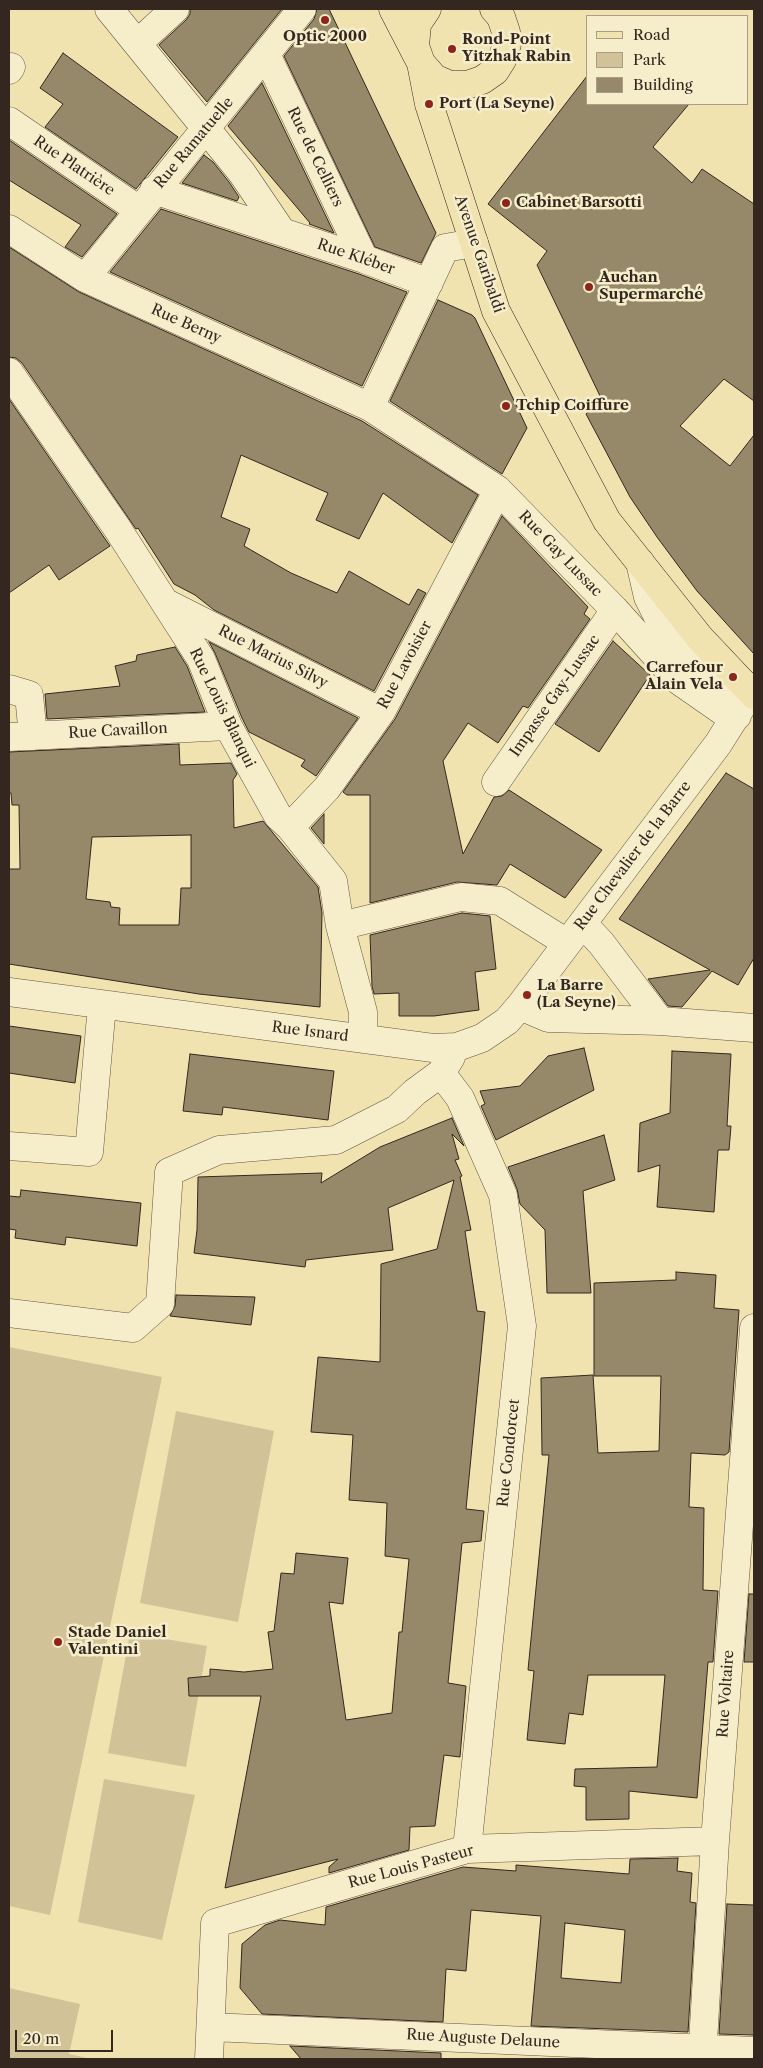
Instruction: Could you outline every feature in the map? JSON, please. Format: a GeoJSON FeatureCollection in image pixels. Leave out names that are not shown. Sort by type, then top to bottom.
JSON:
{"type":"FeatureCollection","features":[{"type":"Feature","properties":{"kind":"main road"},"geometry":{"type":"LineString","coordinates":[[393,9],[421,64],[434,78],[450,85],[467,85],[482,80],[495,71],[502,60],[507,44],[506,16]]}},
{"type":"Feature","properties":{"kind":"main road"},"geometry":{"type":"LineString","coordinates":[[421,64],[415,46],[417,24],[427,9]]}},
{"type":"Feature","properties":{"kind":"main road","name":"Avenue Garibaldi"},"geometry":{"type":"LineString","coordinates":[[421,64],[429,104],[496,310],[607,520],[700,638],[753,692]]}},
{"type":"Feature","properties":{"kind":"street"},"geometry":{"type":"LineString","coordinates":[[109,9],[242,173],[282,232]]}},
{"type":"Feature","properties":{"kind":"street"},"geometry":{"type":"LineString","coordinates":[[138,43],[175,9]]}},
{"type":"Feature","properties":{"kind":"street","name":"Rue Ramatuelle"},"geometry":{"type":"LineString","coordinates":[[85,278],[302,9]]}},
{"type":"Feature","properties":{"kind":"street","name":"Rue de Celliers"},"geometry":{"type":"LineString","coordinates":[[266,54],[364,259]]}},
{"type":"Feature","properties":{"kind":"street","name":"Rue Platrière"},"geometry":{"type":"LineString","coordinates":[[9,121],[147,200]]}},
{"type":"Feature","properties":{"kind":"street","name":"Rue Kléber"},"geometry":{"type":"LineString","coordinates":[[147,200],[282,232],[429,283]]}},
{"type":"Feature","properties":{"kind":"street","name":"Rue Berny"},"geometry":{"type":"LineString","coordinates":[[9,230],[85,278],[370,407]]}},
{"type":"Feature","properties":{"kind":"street"},"geometry":{"type":"LineString","coordinates":[[370,407],[444,248],[474,242]]}},
{"type":"Feature","properties":{"kind":"street","name":"Rue Louis Blanqui"},"geometry":{"type":"LineString","coordinates":[[9,372],[117,528],[200,659],[228,726],[278,816],[290,827],[332,881],[340,926],[363,1012],[363,1038]]}},
{"type":"Feature","properties":{"kind":"street","name":"Rue Gay Lussac"},"geometry":{"type":"LineString","coordinates":[[370,407],[498,490],[615,610],[678,680],[724,712],[737,716]]}},
{"type":"Feature","properties":{"kind":"street","name":"Rue Lavoisier"},"geometry":{"type":"LineString","coordinates":[[290,827],[327,788],[381,712],[498,490]]}},
{"type":"Feature","properties":{"kind":"street","name":"Avenue Garibaldi"},"geometry":{"type":"LineString","coordinates":[[640,562],[648,597],[658,615],[720,689],[737,716]]}},
{"type":"Feature","properties":{"kind":"street","name":"Rue Marius Silvy"},"geometry":{"type":"LineString","coordinates":[[166,603],[381,712]]}},
{"type":"Feature","properties":{"kind":"street","name":"Impasse Gay-Lussac"},"geometry":{"type":"LineString","coordinates":[[496,782],[615,610]]}},
{"type":"Feature","properties":{"kind":"street"},"geometry":{"type":"LineString","coordinates":[[9,689],[30,695],[21,737]]}},
{"type":"Feature","properties":{"kind":"street","name":"Rue Chevalier de la Barre"},"geometry":{"type":"LineString","coordinates":[[340,926],[461,897],[500,901],[575,933],[753,692]]}},
{"type":"Feature","properties":{"kind":"street","name":"Rue Cavaillon"},"geometry":{"type":"LineString","coordinates":[[21,737],[228,726]]}},
{"type":"Feature","properties":{"kind":"street"},"geometry":{"type":"LineString","coordinates":[[575,933],[601,943],[660,1021]]}},
{"type":"Feature","properties":{"kind":"street","name":"Rue Isnard"},"geometry":{"type":"LineString","coordinates":[[9,992],[433,1048],[457,1047],[482,1038],[507,1021],[575,933]]}},
{"type":"Feature","properties":{"kind":"street"},"geometry":{"type":"LineString","coordinates":[[9,1146],[88,1152],[102,1005]]}},
{"type":"Feature","properties":{"kind":"street"},"geometry":{"type":"LineString","coordinates":[[520,1006],[536,1015],[548,1018],[660,1021],[754,1028]]}},
{"type":"Feature","properties":{"kind":"street"},"geometry":{"type":"LineString","coordinates":[[9,1313],[133,1328],[160,1304],[169,1172],[219,1150],[336,1140],[397,1109],[415,1092],[441,1073],[457,1047]]}},
{"type":"Feature","properties":{"kind":"street","name":"Rue Condorcet"},"geometry":{"type":"LineString","coordinates":[[441,1073],[460,1098],[503,1195],[522,1326],[467,1849]]}},
{"type":"Feature","properties":{"kind":"street","name":"Rue Voltaire"},"geometry":{"type":"LineString","coordinates":[[702,2054],[715,1840],[745,1571],[754,1328]]}},
{"type":"Feature","properties":{"kind":"street","name":"Rue Louis Pasteur"},"geometry":{"type":"LineString","coordinates":[[211,2027],[215,1923],[467,1849],[715,1840]]}},
{"type":"Feature","properties":{"kind":"street"},"geometry":{"type":"LineString","coordinates":[[209,2059],[211,2027]]}},
{"type":"Feature","properties":{"kind":"street","name":"Rue Auguste Delaune"},"geometry":{"type":"LineString","coordinates":[[211,2027],[702,2054],[754,2051]]}},
{"type":"Feature","properties":{"kind":"green space","name":"Stade Daniel Valentini"},"geometry":{"type":"Polygon","coordinates":[[[9,1347],[162,1377],[50,1915],[9,1906],[9,1347]]]}},
{"type":"Feature","properties":{"kind":"green space"},"geometry":{"type":"Polygon","coordinates":[[[176,1411],[274,1431],[238,1622],[140,1603],[176,1411]]]}},
{"type":"Feature","properties":{"kind":"green space"},"geometry":{"type":"Polygon","coordinates":[[[130,1633],[207,1646],[186,1767],[108,1753],[130,1633]]]}},
{"type":"Feature","properties":{"kind":"green space"},"geometry":{"type":"Polygon","coordinates":[[[104,1779],[195,1795],[162,1940],[78,1922],[104,1779]]]}},
{"type":"Feature","properties":{"kind":"green space"},"geometry":{"type":"Polygon","coordinates":[[[9,1988],[80,2004],[69,2054],[92,2059],[9,2059],[9,1988]]]}},
{"type":"Feature","properties":{"kind":"building"},"geometry":{"type":"Polygon","coordinates":[[[190,9],[282,9],[207,102],[159,45],[186,20],[190,14],[190,9]]]}},
{"type":"Feature","properties":{"kind":"building"},"geometry":{"type":"Polygon","coordinates":[[[317,9],[329,9],[436,233],[421,263],[375,247],[284,56],[314,19],[317,9]]]}},
{"type":"Feature","properties":{"kind":"building"},"geometry":{"type":"Polygon","coordinates":[[[63,53],[178,137],[136,189],[45,127],[63,104],[40,88],[63,53]]]}},
{"type":"Feature","properties":{"kind":"building"},"geometry":{"type":"Polygon","coordinates":[[[586,77],[586,105],[688,105],[653,147],[692,183],[702,169],[754,204],[754,401],[724,379],[680,426],[730,466],[754,435],[754,654],[697,591],[657,537],[630,497],[586,414],[601,398],[537,265],[547,251],[488,204],[586,77]]]}},
{"type":"Feature","properties":{"kind":"building"},"geometry":{"type":"Polygon","coordinates":[[[262,83],[334,233],[309,224],[228,126],[262,83]]]}},
{"type":"Feature","properties":{"kind":"building"},"geometry":{"type":"Polygon","coordinates":[[[9,140],[117,214],[82,257],[65,247],[81,225],[9,180],[9,140]]]}},
{"type":"Feature","properties":{"kind":"building"},"geometry":{"type":"Polygon","coordinates":[[[204,155],[213,162],[229,182],[239,197],[237,201],[182,183],[204,155]]]}},
{"type":"Feature","properties":{"kind":"building"},"geometry":{"type":"Polygon","coordinates":[[[161,209],[359,274],[407,292],[362,386],[110,272],[161,209]]]}},
{"type":"Feature","properties":{"kind":"building"},"geometry":{"type":"Polygon","coordinates":[[[9,247],[79,292],[362,421],[478,495],[452,543],[383,493],[359,539],[316,520],[328,493],[241,455],[221,517],[250,529],[244,546],[291,573],[337,593],[349,571],[409,605],[418,589],[426,593],[374,691],[214,610],[195,595],[174,584],[138,528],[136,529],[22,363],[16,358],[9,357],[9,247]]]}},
{"type":"Feature","properties":{"kind":"building"},"geometry":{"type":"Polygon","coordinates":[[[438,300],[475,318],[527,428],[502,474],[390,401],[438,300]]]}},
{"type":"Feature","properties":{"kind":"building"},"geometry":{"type":"Polygon","coordinates":[[[9,399],[110,546],[59,580],[49,565],[9,593],[9,399]]]}},
{"type":"Feature","properties":{"kind":"building"},"geometry":{"type":"Polygon","coordinates":[[[502,516],[588,607],[584,614],[590,619],[528,708],[523,706],[498,743],[468,723],[443,761],[463,854],[494,797],[502,796],[509,790],[602,850],[565,898],[510,864],[497,885],[457,882],[370,903],[370,795],[347,795],[343,792],[395,719],[502,516]]]}},
{"type":"Feature","properties":{"kind":"building"},"geometry":{"type":"Polygon","coordinates":[[[613,641],[650,675],[599,752],[555,724],[613,641]]]}},
{"type":"Feature","properties":{"kind":"building"},"geometry":{"type":"Polygon","coordinates":[[[209,642],[358,718],[316,776],[301,766],[305,760],[249,732],[209,642]]]}},
{"type":"Feature","properties":{"kind":"building"},"geometry":{"type":"Polygon","coordinates":[[[175,647],[187,666],[205,712],[47,719],[45,694],[120,686],[115,666],[136,661],[137,655],[175,647]]]}},
{"type":"Feature","properties":{"kind":"building"},"geometry":{"type":"Polygon","coordinates":[[[179,744],[180,765],[231,763],[237,774],[233,780],[234,828],[263,821],[318,887],[322,913],[320,1007],[199,994],[9,964],[9,869],[20,869],[19,805],[12,805],[11,793],[9,793],[9,752],[179,744]],[[191,835],[92,837],[86,899],[110,902],[111,907],[120,908],[119,925],[179,925],[181,888],[191,888],[191,835]]]}},
{"type":"Feature","properties":{"kind":"building"},"geometry":{"type":"Polygon","coordinates":[[[726,773],[754,789],[754,958],[738,985],[712,971],[682,1007],[668,1006],[648,979],[710,970],[619,919],[726,773]]]}},
{"type":"Feature","properties":{"kind":"building"},"geometry":{"type":"Polygon","coordinates":[[[324,814],[324,844],[311,828],[324,814]]]}},
{"type":"Feature","properties":{"kind":"building"},"geometry":{"type":"Polygon","coordinates":[[[462,913],[490,916],[496,969],[475,972],[479,1010],[434,1016],[399,1016],[399,993],[374,994],[370,935],[462,913]]]}},
{"type":"Feature","properties":{"kind":"building"},"geometry":{"type":"Polygon","coordinates":[[[9,1026],[81,1036],[75,1083],[9,1073],[9,1026]]]}},
{"type":"Feature","properties":{"kind":"building"},"geometry":{"type":"Polygon","coordinates":[[[584,1048],[594,1090],[496,1140],[481,1106],[485,1104],[480,1091],[520,1086],[548,1056],[584,1048]]]}},
{"type":"Feature","properties":{"kind":"building"},"geometry":{"type":"Polygon","coordinates":[[[672,1051],[731,1054],[727,1126],[731,1126],[729,1150],[718,1150],[714,1212],[657,1207],[660,1165],[638,1172],[640,1123],[670,1113],[672,1051]]]}},
{"type":"Feature","properties":{"kind":"building"},"geometry":{"type":"Polygon","coordinates":[[[190,1054],[334,1071],[328,1120],[223,1107],[222,1115],[183,1111],[190,1054]]]}},
{"type":"Feature","properties":{"kind":"building"},"geometry":{"type":"Polygon","coordinates":[[[452,1118],[464,1146],[452,1134],[459,1159],[455,1160],[462,1176],[460,1177],[471,1230],[465,1231],[477,1311],[485,1312],[466,1509],[484,1511],[481,1541],[462,1543],[448,1683],[466,1686],[460,1757],[444,1755],[435,1826],[410,1827],[409,1850],[329,1873],[329,1867],[338,1859],[225,1888],[261,1696],[189,1696],[188,1678],[210,1676],[210,1669],[244,1672],[273,1669],[268,1632],[274,1631],[281,1573],[294,1574],[296,1553],[348,1558],[343,1604],[329,1602],[346,1720],[392,1713],[399,1632],[402,1632],[409,1559],[385,1556],[387,1503],[349,1500],[353,1435],[311,1432],[318,1357],[380,1362],[381,1264],[437,1249],[454,1180],[388,1208],[393,1250],[306,1260],[305,1267],[194,1253],[197,1230],[198,1177],[322,1173],[321,1183],[380,1147],[452,1118]]]}},
{"type":"Feature","properties":{"kind":"building"},"geometry":{"type":"Polygon","coordinates":[[[604,1135],[615,1180],[583,1191],[591,1293],[547,1293],[545,1230],[520,1204],[517,1189],[508,1167],[604,1135]]]}},
{"type":"Feature","properties":{"kind":"building"},"geometry":{"type":"Polygon","coordinates":[[[21,1190],[141,1203],[137,1246],[66,1237],[65,1245],[15,1238],[16,1230],[9,1229],[9,1196],[20,1197],[21,1190]]]}},
{"type":"Feature","properties":{"kind":"building"},"geometry":{"type":"Polygon","coordinates":[[[676,1272],[716,1275],[714,1308],[739,1310],[729,1452],[725,1455],[691,1453],[689,1507],[704,1508],[703,1590],[718,1591],[713,1662],[708,1662],[697,1798],[629,1791],[629,1819],[586,1820],[586,1787],[574,1786],[575,1769],[657,1767],[665,1675],[588,1675],[583,1715],[569,1713],[565,1744],[527,1740],[534,1671],[528,1670],[549,1455],[542,1455],[541,1378],[593,1375],[598,1453],[659,1451],[661,1376],[594,1376],[594,1283],[676,1280],[676,1272]]]}},
{"type":"Feature","properties":{"kind":"building"},"geometry":{"type":"Polygon","coordinates":[[[176,1295],[255,1297],[251,1325],[170,1316],[175,1306],[176,1295]]]}},
{"type":"Feature","properties":{"kind":"building"},"geometry":{"type":"Polygon","coordinates":[[[749,1594],[754,1594],[754,1662],[744,1662],[749,1594]]]}},
{"type":"Feature","properties":{"kind":"building"},"geometry":{"type":"Polygon","coordinates":[[[678,1858],[677,1871],[692,1873],[690,1902],[696,1903],[688,2032],[531,2026],[541,1916],[471,1910],[466,1971],[446,1969],[443,2022],[262,2014],[240,1988],[242,1944],[265,1925],[280,1920],[325,1925],[326,1907],[463,1867],[516,1871],[516,1865],[629,1874],[630,1859],[678,1858]],[[565,1923],[561,1978],[621,1983],[625,1930],[565,1923]]]}},
{"type":"Feature","properties":{"kind":"building"},"geometry":{"type":"Polygon","coordinates":[[[727,1904],[754,1905],[754,2035],[719,2034],[727,1904]]]}},
{"type":"Feature","properties":{"kind":"building"},"geometry":{"type":"Polygon","coordinates":[[[290,2046],[441,2053],[441,2059],[301,2059],[290,2046]]]}},
{"type":"Feature","properties":{"kind":"place","name":"Optic 2000"},"geometry":{"type":"Point","coordinates":[325,20]}},
{"type":"Feature","properties":{"kind":"place","name":"Rond-Point Yitzhak Rabin"},"geometry":{"type":"Point","coordinates":[452,49]}},
{"type":"Feature","properties":{"kind":"place","name":"Port (La Seyne)"},"geometry":{"type":"Point","coordinates":[429,104]}},
{"type":"Feature","properties":{"kind":"place","name":"Cabinet Barsotti"},"geometry":{"type":"Point","coordinates":[506,203]}},
{"type":"Feature","properties":{"kind":"place","name":"Auchan Supermarché"},"geometry":{"type":"Point","coordinates":[589,287]}},
{"type":"Feature","properties":{"kind":"place","name":"Tchip Coiffure"},"geometry":{"type":"Point","coordinates":[506,406]}},
{"type":"Feature","properties":{"kind":"place","name":"Carrefour Alain Vela"},"geometry":{"type":"Point","coordinates":[733,677]}},
{"type":"Feature","properties":{"kind":"place","name":"La Barre (La Seyne)"},"geometry":{"type":"Point","coordinates":[527,995]}},
{"type":"Feature","properties":{"kind":"place","name":"Stade Daniel Valentini"},"geometry":{"type":"Point","coordinates":[58,1642]}}]}
